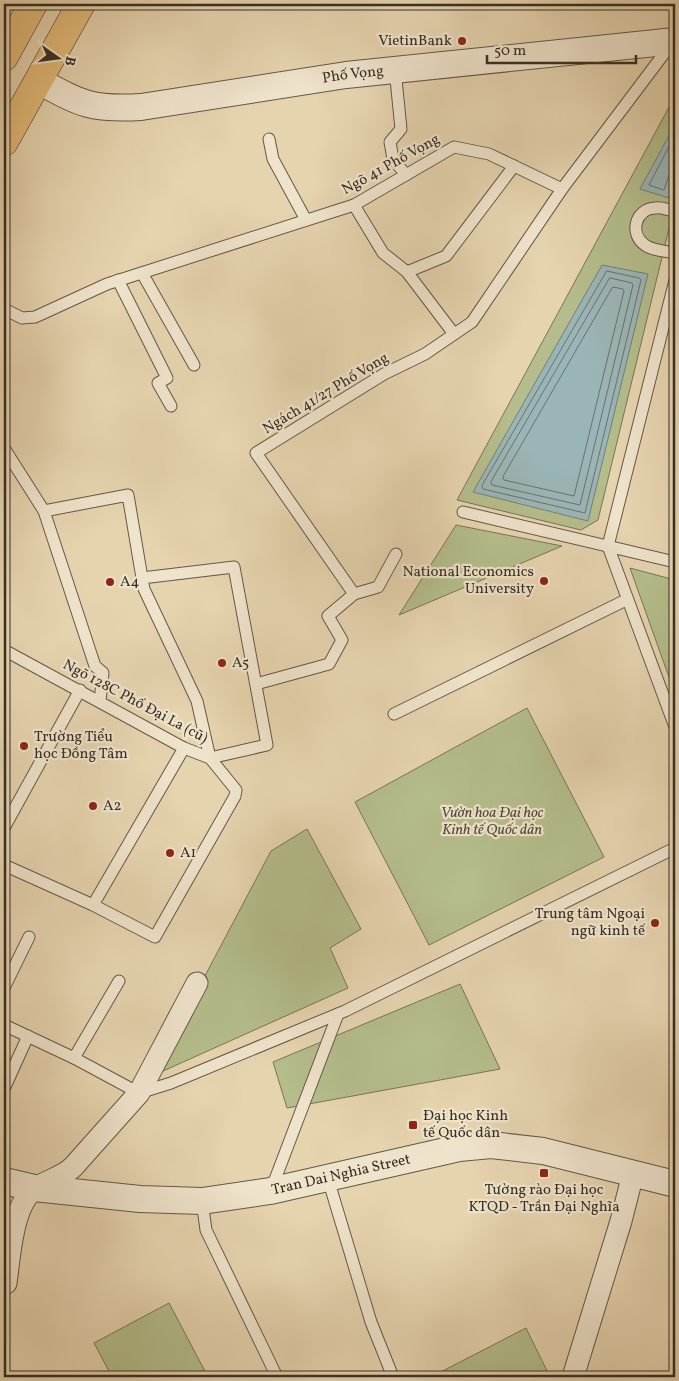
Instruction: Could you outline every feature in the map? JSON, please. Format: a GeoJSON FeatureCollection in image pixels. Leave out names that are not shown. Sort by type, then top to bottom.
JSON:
{"type":"FeatureCollection","features":[{"type":"Feature","properties":{"kind":"main road"},"geometry":{"type":"LineString","coordinates":[[4,58],[33,4]]}},
{"type":"Feature","properties":{"kind":"main road"},"geometry":{"type":"LineString","coordinates":[[4,142],[81,4]]}},
{"type":"Feature","properties":{"kind":"street","name":"Phố Vọng"},"geometry":{"type":"LineString","coordinates":[[39,81],[78,102],[111,109],[141,107],[395,70],[674,41]]}},
{"type":"Feature","properties":{"kind":"street"},"geometry":{"type":"LineString","coordinates":[[4,1284],[6,1283],[16,1220],[25,1201],[34,1188],[68,1172],[139,1093],[198,984]]}},
{"type":"Feature","properties":{"kind":"street","name":"Tran Dai Nghia Street"},"geometry":{"type":"LineString","coordinates":[[4,1182],[34,1188],[140,1200],[202,1201],[270,1191],[459,1148],[491,1145],[542,1151],[675,1184]]}},
{"type":"Feature","properties":{"kind":"street"},"geometry":{"type":"LineString","coordinates":[[573,1377],[621,1221],[633,1174]]}},
{"type":"Feature","properties":{"kind":"lane"},"geometry":{"type":"LineString","coordinates":[[562,189],[674,41]]}},
{"type":"Feature","properties":{"kind":"lane"},"geometry":{"type":"LineString","coordinates":[[395,70],[401,129],[390,142],[394,159],[406,175]]}},
{"type":"Feature","properties":{"kind":"lane"},"geometry":{"type":"LineString","coordinates":[[269,139],[273,159],[306,220]]}},
{"type":"Feature","properties":{"kind":"lane","name":"Ngõ 41 Phố Vọng"},"geometry":{"type":"LineString","coordinates":[[4,310],[22,318],[35,317],[118,280],[354,205],[454,148],[489,154],[562,189]]}},
{"type":"Feature","properties":{"kind":"lane"},"geometry":{"type":"LineString","coordinates":[[406,272],[446,256],[514,166]]}},
{"type":"Feature","properties":{"kind":"lane","name":"Ngách 41/27 Phố Vọng"},"geometry":{"type":"LineString","coordinates":[[354,594],[256,453],[384,374],[425,354],[472,322],[562,189]]}},
{"type":"Feature","properties":{"kind":"lane"},"geometry":{"type":"LineString","coordinates":[[354,205],[383,253],[406,272],[454,334]]}},
{"type":"Feature","properties":{"kind":"lane"},"geometry":{"type":"LineString","coordinates":[[670,210],[657,208],[644,212],[638,217],[635,228],[638,239],[645,245],[675,253]]}},
{"type":"Feature","properties":{"kind":"lane"},"geometry":{"type":"LineString","coordinates":[[142,273],[194,365]]}},
{"type":"Feature","properties":{"kind":"lane"},"geometry":{"type":"LineString","coordinates":[[118,280],[166,378],[158,383],[171,406]]}},
{"type":"Feature","properties":{"kind":"lane"},"geometry":{"type":"LineString","coordinates":[[675,280],[608,546],[626,600],[675,727]]}},
{"type":"Feature","properties":{"kind":"lane"},"geometry":{"type":"LineString","coordinates":[[4,448],[44,511],[95,666],[103,673],[100,701]]}},
{"type":"Feature","properties":{"kind":"lane"},"geometry":{"type":"LineString","coordinates":[[44,511],[128,496],[142,578],[144,589],[197,701],[210,758],[267,745],[234,567],[142,578]]}},
{"type":"Feature","properties":{"kind":"lane"},"geometry":{"type":"LineString","coordinates":[[463,512],[675,562]]}},
{"type":"Feature","properties":{"kind":"lane"},"geometry":{"type":"LineString","coordinates":[[256,684],[330,664],[342,640],[328,616],[354,594],[378,587],[396,554]]}},
{"type":"Feature","properties":{"kind":"lane"},"geometry":{"type":"LineString","coordinates":[[394,714],[626,600]]}},
{"type":"Feature","properties":{"kind":"lane","name":"Ngõ 128C Phố Đại La (cũ)"},"geometry":{"type":"LineString","coordinates":[[4,650],[184,748],[210,758],[236,790],[235,796],[155,937],[93,905],[4,865]]}},
{"type":"Feature","properties":{"kind":"lane"},"geometry":{"type":"LineString","coordinates":[[4,828],[80,690]]}},
{"type":"Feature","properties":{"kind":"lane"},"geometry":{"type":"LineString","coordinates":[[93,905],[184,748]]}},
{"type":"Feature","properties":{"kind":"lane"},"geometry":{"type":"LineString","coordinates":[[4,1025],[74,1058],[139,1093],[171,1082],[338,1014],[675,848]]}},
{"type":"Feature","properties":{"kind":"lane"},"geometry":{"type":"LineString","coordinates":[[4,988],[29,937]]}},
{"type":"Feature","properties":{"kind":"lane"},"geometry":{"type":"LineString","coordinates":[[74,1058],[119,981]]}},
{"type":"Feature","properties":{"kind":"lane"},"geometry":{"type":"LineString","coordinates":[[270,1191],[338,1014]]}},
{"type":"Feature","properties":{"kind":"lane"},"geometry":{"type":"LineString","coordinates":[[4,1089],[28,1036]]}},
{"type":"Feature","properties":{"kind":"lane"},"geometry":{"type":"LineString","coordinates":[[328,1179],[371,1322],[393,1377]]}},
{"type":"Feature","properties":{"kind":"lane"},"geometry":{"type":"LineString","coordinates":[[202,1201],[206,1230],[277,1377]]}},
{"type":"Feature","properties":{"kind":"green space"},"geometry":{"type":"Polygon","coordinates":[[[675,96],[675,204],[598,520],[581,530],[457,500],[675,96]]]}},
{"type":"Feature","properties":{"kind":"green space"},"geometry":{"type":"Polygon","coordinates":[[[456,525],[562,546],[399,615],[456,525]]]}},
{"type":"Feature","properties":{"kind":"green space"},"geometry":{"type":"Polygon","coordinates":[[[630,568],[675,580],[675,694],[630,568]]]}},
{"type":"Feature","properties":{"kind":"green space","name":"Vườn hoa Đại học Kinh tế Quốc dân"},"geometry":{"type":"Polygon","coordinates":[[[527,708],[604,857],[429,945],[355,802],[527,708]]]}},
{"type":"Feature","properties":{"kind":"green space"},"geometry":{"type":"Polygon","coordinates":[[[307,829],[361,929],[330,948],[348,988],[152,1076],[271,851],[307,829]]]}},
{"type":"Feature","properties":{"kind":"green space"},"geometry":{"type":"Polygon","coordinates":[[[460,984],[500,1069],[287,1108],[273,1062],[460,984]]]}},
{"type":"Feature","properties":{"kind":"green space"},"geometry":{"type":"Polygon","coordinates":[[[169,1303],[208,1377],[112,1377],[94,1343],[169,1303]]]}},
{"type":"Feature","properties":{"kind":"green space"},"geometry":{"type":"Polygon","coordinates":[[[526,1328],[550,1377],[431,1377],[526,1328]]]}},
{"type":"Feature","properties":{"kind":"water"},"geometry":{"type":"Polygon","coordinates":[[[672,130],[675,130],[675,166],[669,198],[640,189],[672,130]]]}},
{"type":"Feature","properties":{"kind":"water"},"geometry":{"type":"Polygon","coordinates":[[[602,265],[648,274],[588,521],[473,492],[602,265]]]}},
{"type":"Feature","properties":{"kind":"place","name":"VietinBank"},"geometry":{"type":"Point","coordinates":[462,41]}},
{"type":"Feature","properties":{"kind":"place","name":"National Economics University"},"geometry":{"type":"Point","coordinates":[544,581]}},
{"type":"Feature","properties":{"kind":"place","name":"A4"},"geometry":{"type":"Point","coordinates":[110,582]}},
{"type":"Feature","properties":{"kind":"place","name":"A5"},"geometry":{"type":"Point","coordinates":[222,663]}},
{"type":"Feature","properties":{"kind":"place","name":"Trường Tiểu học Đồng Tâm"},"geometry":{"type":"Point","coordinates":[24,746]}},
{"type":"Feature","properties":{"kind":"place","name":"A2"},"geometry":{"type":"Point","coordinates":[93,806]}},
{"type":"Feature","properties":{"kind":"place","name":"A1"},"geometry":{"type":"Point","coordinates":[170,853]}},
{"type":"Feature","properties":{"kind":"place","name":"Trung tâm Ngoại ngữ kinh tế"},"geometry":{"type":"Point","coordinates":[655,923]}},
{"type":"Feature","properties":{"kind":"place","name":"Đại học Kinh tế Quốc dân"},"geometry":{"type":"Point","coordinates":[413,1125]}},
{"type":"Feature","properties":{"kind":"place","name":"Tường rào Đại học KTQD - Trần Đại Nghĩa"},"geometry":{"type":"Point","coordinates":[544,1173]}}]}
